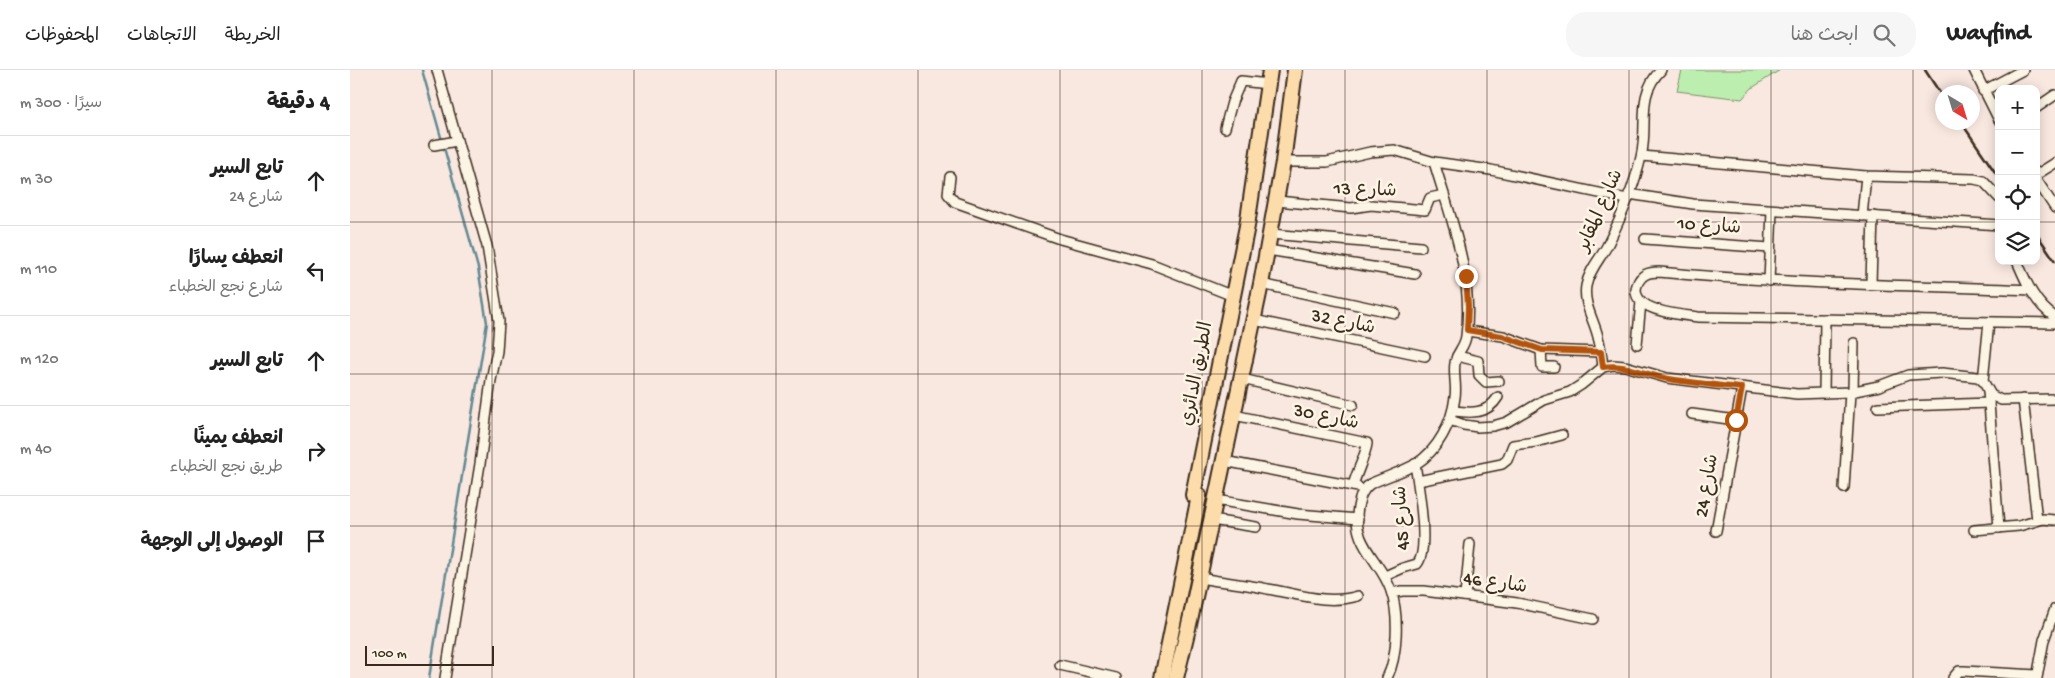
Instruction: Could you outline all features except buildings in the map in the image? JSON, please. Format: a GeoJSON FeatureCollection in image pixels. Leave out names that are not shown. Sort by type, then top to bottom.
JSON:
{"type":"FeatureCollection","features":[{"type":"Feature","properties":{"kind":"main road","name":"الطريق الدائري"},"geometry":{"type":"LineString","coordinates":[[1162,678],[1199,496],[1193,495],[1233,296],[1258,155],[1270,70]]}},
{"type":"Feature","properties":{"kind":"main road"},"geometry":{"type":"LineString","coordinates":[[1176,678],[1212,520],[1268,250],[1284,162],[1295,70]]}},
{"type":"Feature","properties":{"kind":"main road"},"geometry":{"type":"LineString","coordinates":[[1219,367],[1242,375]]}},
{"type":"Feature","properties":{"kind":"street"},"geometry":{"type":"LineString","coordinates":[[438,70],[487,246],[499,321],[497,352],[491,380],[478,483],[446,678]]}},
{"type":"Feature","properties":{"kind":"street","name":"شارع المقابر"},"geometry":{"type":"LineString","coordinates":[[1603,367],[1598,337],[1586,299],[1588,276],[1612,235],[1642,156],[1644,103],[1647,89],[1660,70]]}},
{"type":"Feature","properties":{"kind":"street"},"geometry":{"type":"LineString","coordinates":[[1974,70],[1983,92],[1995,113]]}},
{"type":"Feature","properties":{"kind":"street"},"geometry":{"type":"LineString","coordinates":[[1983,92],[2023,70]]}},
{"type":"Feature","properties":{"kind":"street"},"geometry":{"type":"LineString","coordinates":[[1226,128],[1232,102],[1241,81],[1268,84]]}},
{"type":"Feature","properties":{"kind":"street"},"geometry":{"type":"LineString","coordinates":[[2040,105],[2055,95]]}},
{"type":"Feature","properties":{"kind":"street"},"geometry":{"type":"LineString","coordinates":[[434,145],[457,142]]}},
{"type":"Feature","properties":{"kind":"street"},"geometry":{"type":"LineString","coordinates":[[1284,162],[1327,162],[1370,152],[1394,150],[1434,162],[1491,170],[1628,196],[1693,204],[1995,225]]}},
{"type":"Feature","properties":{"kind":"street"},"geometry":{"type":"LineString","coordinates":[[1642,156],[1866,176],[1974,179],[1983,181],[1995,194]]}},
{"type":"Feature","properties":{"kind":"street"},"geometry":{"type":"LineString","coordinates":[[1387,678],[1395,653],[1396,632],[1392,593],[1385,576],[1366,551],[1360,538],[1358,520],[1360,498],[1365,488],[1370,484],[1415,464],[1436,446],[1453,411],[1456,394],[1454,367],[1457,356],[1465,343],[1467,330],[1466,276],[1434,162]]}},
{"type":"Feature","properties":{"kind":"street"},"geometry":{"type":"LineString","coordinates":[[2039,175],[2055,163]]}},
{"type":"Feature","properties":{"kind":"street"},"geometry":{"type":"LineString","coordinates":[[1862,216],[1866,176]]}},
{"type":"Feature","properties":{"kind":"street"},"geometry":{"type":"LineString","coordinates":[[950,177],[948,194],[956,202],[1060,239],[1152,264],[1233,296]]}},
{"type":"Feature","properties":{"kind":"street"},"geometry":{"type":"LineString","coordinates":[[2040,184],[2055,208]]}},
{"type":"Feature","properties":{"kind":"street","name":"شارع 13"},"geometry":{"type":"LineString","coordinates":[[1277,201],[1351,208],[1371,205],[1424,210],[1430,198],[1444,195]]}},
{"type":"Feature","properties":{"kind":"street"},"geometry":{"type":"LineString","coordinates":[[1769,281],[1772,210]]}},
{"type":"Feature","properties":{"kind":"street"},"geometry":{"type":"LineString","coordinates":[[1871,283],[1872,216]]}},
{"type":"Feature","properties":{"kind":"street"},"geometry":{"type":"LineString","coordinates":[[1271,234],[1421,247]]}},
{"type":"Feature","properties":{"kind":"street","name":"شارع 10"},"geometry":{"type":"LineString","coordinates":[[1645,239],[1770,248]]}},
{"type":"Feature","properties":{"kind":"street"},"geometry":{"type":"LineString","coordinates":[[1268,250],[1415,274]]}},
{"type":"Feature","properties":{"kind":"street"},"geometry":{"type":"LineString","coordinates":[[2019,265],[2030,290],[2039,303],[2055,317]]}},
{"type":"Feature","properties":{"kind":"street"},"geometry":{"type":"LineString","coordinates":[[2030,290],[1871,283],[1769,281],[1651,272],[1644,274],[1639,280],[1636,288],[1636,297],[1653,308],[1698,317],[2055,323]]}},
{"type":"Feature","properties":{"kind":"street"},"geometry":{"type":"LineString","coordinates":[[1261,284],[1395,313]]}},
{"type":"Feature","properties":{"kind":"street"},"geometry":{"type":"LineString","coordinates":[[1637,344],[1641,302]]}},
{"type":"Feature","properties":{"kind":"street"},"geometry":{"type":"LineString","coordinates":[[1824,393],[1825,319]]}},
{"type":"Feature","properties":{"kind":"street","name":"شارع 32"},"geometry":{"type":"LineString","coordinates":[[1254,320],[1424,356]]}},
{"type":"Feature","properties":{"kind":"street"},"geometry":{"type":"LineString","coordinates":[[1989,322],[1983,381],[1991,395],[2000,400],[2055,399]]}},
{"type":"Feature","properties":{"kind":"street"},"geometry":{"type":"LineString","coordinates":[[1467,330],[1502,336],[1542,350],[1601,352]]}},
{"type":"Feature","properties":{"kind":"street"},"geometry":{"type":"LineString","coordinates":[[1844,488],[1854,343]]}},
{"type":"Feature","properties":{"kind":"street"},"geometry":{"type":"LineString","coordinates":[[1542,350],[1542,367],[1554,367]]}},
{"type":"Feature","properties":{"kind":"street"},"geometry":{"type":"LineString","coordinates":[[1457,356],[1478,361],[1479,375],[1486,382],[1499,381]]}},
{"type":"Feature","properties":{"kind":"street"},"geometry":{"type":"LineString","coordinates":[[1450,420],[1478,427],[1507,422],[1544,400],[1570,392],[1603,367],[1613,365],[1625,366],[1667,378],[1797,394],[1852,392],[1879,386],[1908,375],[1925,372],[1973,375],[1983,381]]}},
{"type":"Feature","properties":{"kind":"street"},"geometry":{"type":"LineString","coordinates":[[1242,375],[1353,405]]}},
{"type":"Feature","properties":{"kind":"street","name":"شارع 24"},"geometry":{"type":"LineString","coordinates":[[1716,531],[1742,388]]}},
{"type":"Feature","properties":{"kind":"street"},"geometry":{"type":"LineString","coordinates":[[1988,391],[2000,528]]}},
{"type":"Feature","properties":{"kind":"street"},"geometry":{"type":"LineString","coordinates":[[1453,411],[1470,413],[1483,411],[1489,408],[1498,397]]}},
{"type":"Feature","properties":{"kind":"street"},"geometry":{"type":"LineString","coordinates":[[2023,399],[2037,520]]}},
{"type":"Feature","properties":{"kind":"street"},"geometry":{"type":"LineString","coordinates":[[1878,407],[1989,403]]}},
{"type":"Feature","properties":{"kind":"street"},"geometry":{"type":"LineString","coordinates":[[1692,414],[1736,420]]}},
{"type":"Feature","properties":{"kind":"street","name":"شارع 30"},"geometry":{"type":"LineString","coordinates":[[1234,415],[1367,443],[1367,449],[1360,463],[1353,486]]}},
{"type":"Feature","properties":{"kind":"street"},"geometry":{"type":"LineString","coordinates":[[1418,481],[1502,464],[1507,460],[1513,445],[1536,442],[1562,435]]}},
{"type":"Feature","properties":{"kind":"street"},"geometry":{"type":"LineString","coordinates":[[1224,461],[1365,488]]}},
{"type":"Feature","properties":{"kind":"street","name":"شارع 45"},"geometry":{"type":"LineString","coordinates":[[1385,576],[1402,568],[1417,564],[1420,560],[1423,538],[1415,464]]}},
{"type":"Feature","properties":{"kind":"street"},"geometry":{"type":"LineString","coordinates":[[1216,500],[1298,514],[1358,520]]}},
{"type":"Feature","properties":{"kind":"street"},"geometry":{"type":"LineString","coordinates":[[1212,520],[1256,526]]}},
{"type":"Feature","properties":{"kind":"street"},"geometry":{"type":"LineString","coordinates":[[1974,530],[2029,524],[2037,520],[2055,520]]}},
{"type":"Feature","properties":{"kind":"street"},"geometry":{"type":"LineString","coordinates":[[1465,596],[1470,544]]}},
{"type":"Feature","properties":{"kind":"street"},"geometry":{"type":"LineString","coordinates":[[1199,578],[1268,588],[1325,601],[1342,600],[1358,596]]}},
{"type":"Feature","properties":{"kind":"street","name":"شارع 46"},"geometry":{"type":"LineString","coordinates":[[1392,593],[1413,590],[1517,602],[1593,619]]}},
{"type":"Feature","properties":{"kind":"street"},"geometry":{"type":"LineString","coordinates":[[1953,678],[1959,671],[2037,676],[2055,609]]}},
{"type":"Feature","properties":{"kind":"street"},"geometry":{"type":"LineString","coordinates":[[1060,665],[1116,678]]}},
{"type":"Feature","properties":{"kind":"green space"},"geometry":{"type":"Polygon","coordinates":[[[1682,70],[1780,70],[1752,88],[1742,99],[1677,91],[1682,70]]]}},
{"type":"Feature","properties":{"kind":"waterway"},"geometry":{"type":"LineString","coordinates":[[422,70],[478,268],[487,323],[429,678]]}},
{"type":"Feature","properties":{"kind":"railway"},"geometry":{"type":"LineString","coordinates":[[1925,70],[1935,85]]}},
{"type":"Feature","properties":{"kind":"railway"},"geometry":{"type":"LineString","coordinates":[[1966,130],[1997,175]]}},
{"type":"Feature","properties":{"kind":"railway"},"geometry":{"type":"LineString","coordinates":[[2040,239],[2055,261]]}},
{"type":"Feature","properties":{"kind":"route"},"geometry":{"type":"LineString","coordinates":[[1466,276],[1467,330],[1502,336],[1552,352],[1601,352],[1603,367],[1613,365],[1625,366],[1651,375],[1742,388],[1736,420]]}}]}
